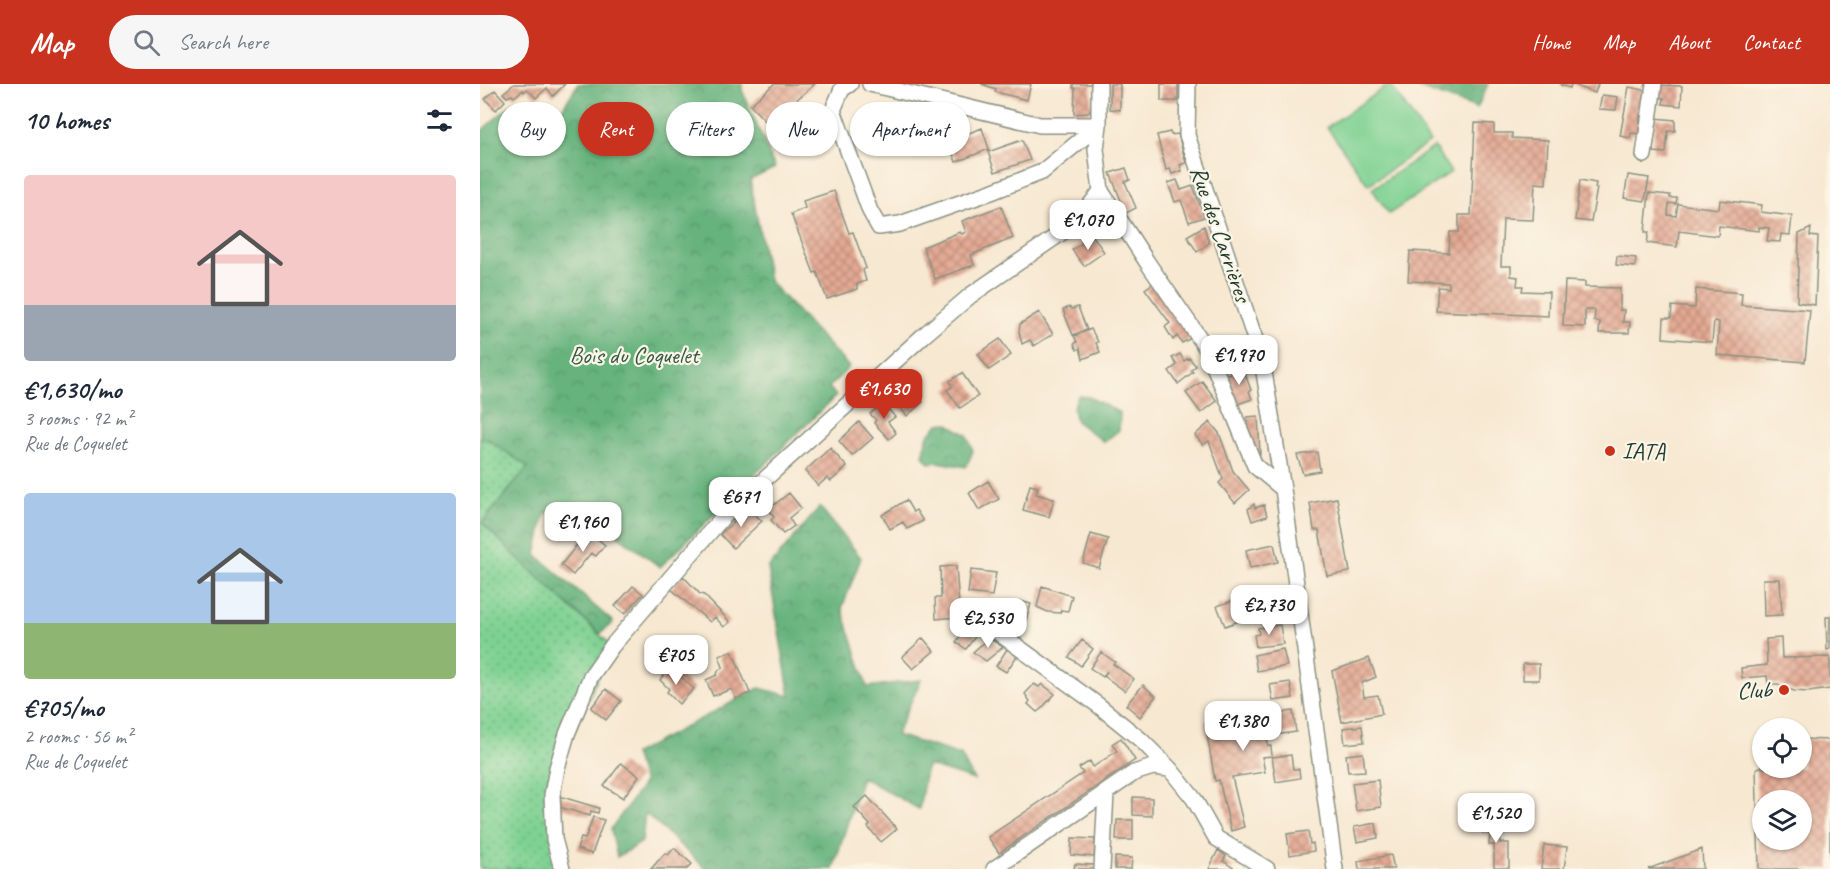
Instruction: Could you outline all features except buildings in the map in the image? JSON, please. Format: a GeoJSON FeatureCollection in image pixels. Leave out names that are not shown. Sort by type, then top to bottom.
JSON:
{"type":"FeatureCollection","features":[{"type":"Feature","properties":{"kind":"street"},"geometry":{"type":"LineString","coordinates":[[850,84],[842,89],[833,110],[870,211],[879,227],[900,224],[1042,172],[1099,125]]}},
{"type":"Feature","properties":{"kind":"street"},"geometry":{"type":"LineString","coordinates":[[870,84],[1040,124],[1099,125]]}},
{"type":"Feature","properties":{"kind":"street"},"geometry":{"type":"LineString","coordinates":[[1099,84],[1099,125],[1096,149],[1101,191],[1207,349],[1255,466],[1283,489]]}},
{"type":"Feature","properties":{"kind":"street","name":"Rue des Carrières"},"geometry":{"type":"LineString","coordinates":[[1188,84],[1187,135],[1262,360],[1283,489],[1335,869]]}},
{"type":"Feature","properties":{"kind":"street"},"geometry":{"type":"LineString","coordinates":[[1644,155],[1654,84]]}},
{"type":"Feature","properties":{"kind":"street"},"geometry":{"type":"LineString","coordinates":[[562,869],[554,839],[552,795],[556,768],[567,734],[591,676],[612,646],[722,518],[931,329],[971,295],[1064,231],[1088,209],[1101,191]]}},
{"type":"Feature","properties":{"kind":"street"},"geometry":{"type":"LineString","coordinates":[[974,615],[1098,705],[1141,740],[1170,769],[1194,798],[1216,838],[1267,869]]}},
{"type":"Feature","properties":{"kind":"street"},"geometry":{"type":"LineString","coordinates":[[994,869],[1134,773],[1153,767],[1170,769]]}},
{"type":"Feature","properties":{"kind":"street"},"geometry":{"type":"LineString","coordinates":[[1102,869],[1106,793]]}},
{"type":"Feature","properties":{"kind":"green space","name":"Bois du Coquelet"},"geometry":{"type":"Polygon","coordinates":[[[578,84],[742,84],[747,102],[666,102],[666,156],[754,156],[754,118],[766,147],[766,156],[770,156],[775,168],[750,180],[769,281],[849,367],[829,387],[836,396],[660,567],[597,520],[545,513],[536,555],[613,622],[600,634],[482,523],[528,467],[489,440],[480,439],[480,132],[498,116],[498,156],[566,156],[566,103],[578,84]]]}},
{"type":"Feature","properties":{"kind":"green space"},"geometry":{"type":"Polygon","coordinates":[[[1390,84],[1430,142],[1368,185],[1327,127],[1390,84]]]}},
{"type":"Feature","properties":{"kind":"green space"},"geometry":{"type":"Polygon","coordinates":[[[1408,84],[1488,84],[1477,108],[1408,84]]]}},
{"type":"Feature","properties":{"kind":"green space"},"geometry":{"type":"Polygon","coordinates":[[[1434,147],[1451,172],[1389,214],[1372,189],[1434,147]]]}},
{"type":"Feature","properties":{"kind":"green space"},"geometry":{"type":"Polygon","coordinates":[[[1078,396],[1089,397],[1120,413],[1119,430],[1104,442],[1076,421],[1073,408],[1078,396]]]}},
{"type":"Feature","properties":{"kind":"green space"},"geometry":{"type":"Polygon","coordinates":[[[947,423],[967,435],[973,451],[966,467],[938,462],[929,463],[923,456],[928,435],[939,424],[947,423]]]}},
{"type":"Feature","properties":{"kind":"green space"},"geometry":{"type":"Polygon","coordinates":[[[480,439],[489,440],[528,467],[482,523],[612,646],[557,768],[562,869],[480,869],[480,439]]]}},
{"type":"Feature","properties":{"kind":"green space"},"geometry":{"type":"Polygon","coordinates":[[[820,507],[861,558],[842,608],[867,687],[921,680],[896,735],[961,755],[974,780],[927,765],[919,809],[862,777],[833,869],[706,869],[645,813],[642,842],[617,857],[611,829],[644,783],[634,754],[759,688],[790,696],[768,568],[820,507]]]}},
{"type":"Feature","properties":{"kind":"place","name":"IATA"},"geometry":{"type":"Point","coordinates":[1610,451]}},
{"type":"Feature","properties":{"kind":"place","name":"Club"},"geometry":{"type":"Point","coordinates":[1784,690]}}]}
